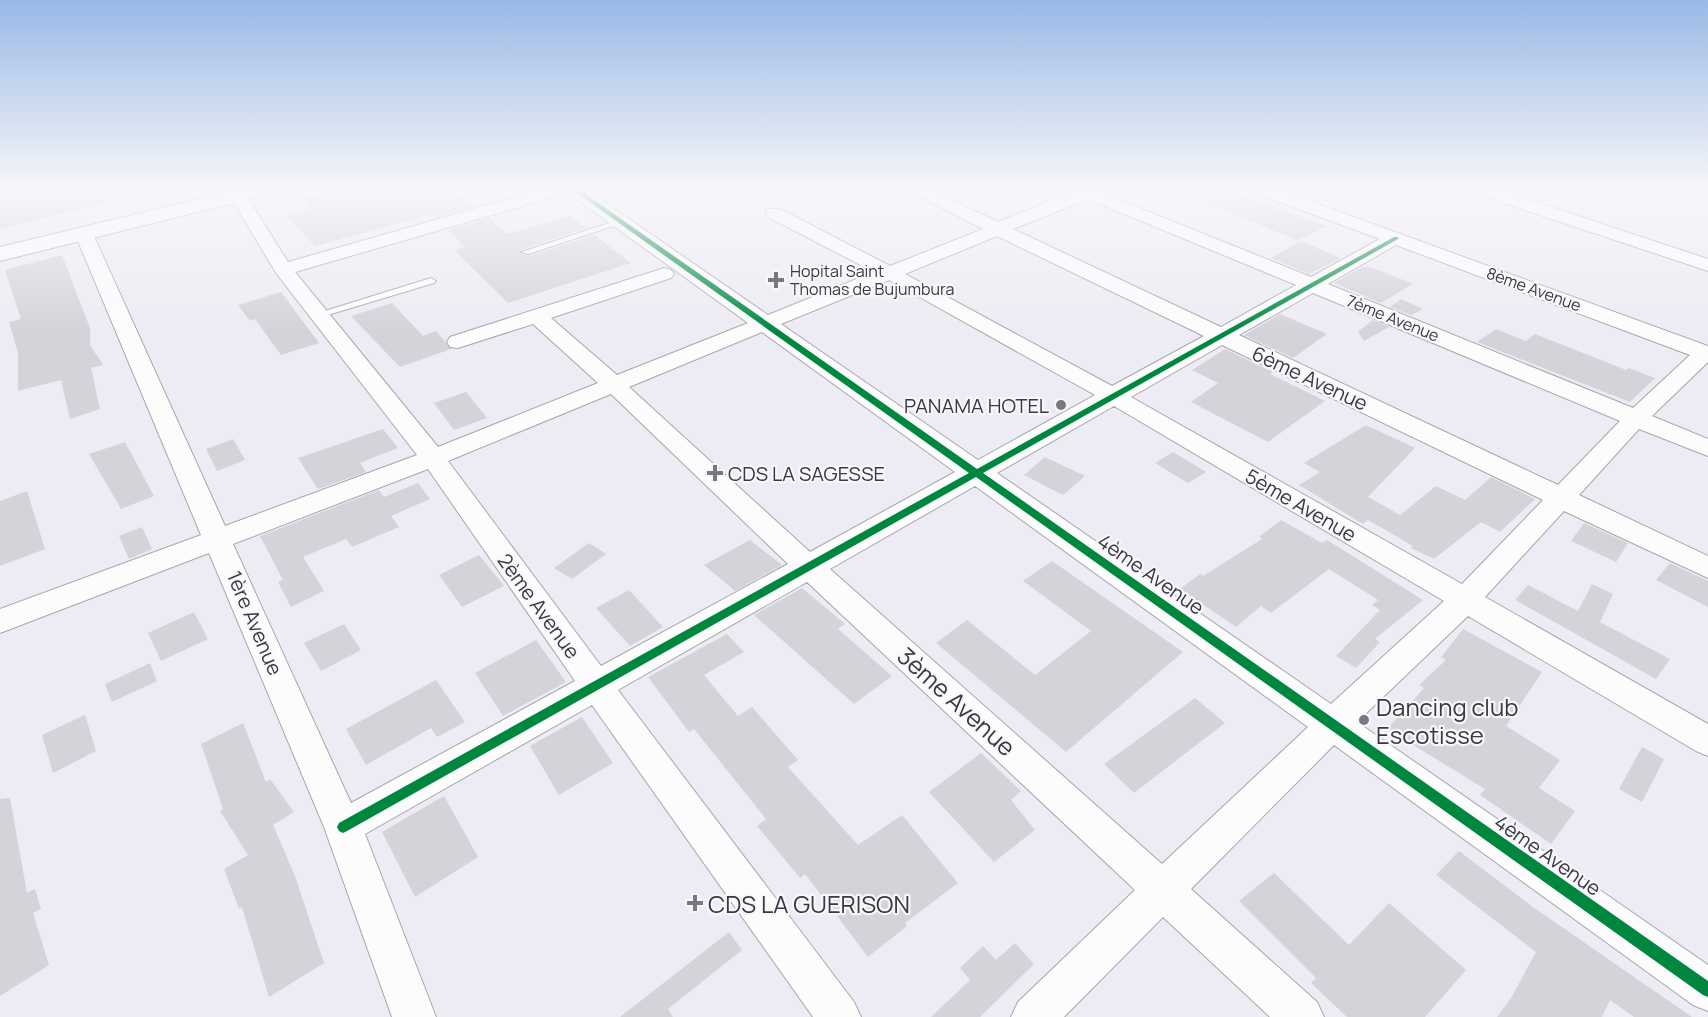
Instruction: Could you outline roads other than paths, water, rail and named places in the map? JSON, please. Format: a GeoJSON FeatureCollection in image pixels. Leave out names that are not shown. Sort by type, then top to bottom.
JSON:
{"type":"FeatureCollection","features":[{"type":"Feature","properties":{"kind":"highway"},"geometry":{"type":"LineString","coordinates":[[0,244],[39,235]]}},
{"type":"Feature","properties":{"kind":"highway"},"geometry":{"type":"LineString","coordinates":[[0,254],[78,235]]}},
{"type":"Feature","properties":{"kind":"street","name":"1ère Avenue"},"geometry":{"type":"LineString","coordinates":[[85,235],[343,827],[414,1017]]}},
{"type":"Feature","properties":{"kind":"street","name":"2ème Avenue"},"geometry":{"type":"LineString","coordinates":[[263,235],[283,269],[317,315],[433,458],[596,685],[840,1017]]}},
{"type":"Feature","properties":{"kind":"street"},"geometry":{"type":"LineString","coordinates":[[283,269],[400,235]]}},
{"type":"Feature","properties":{"kind":"street","name":"4ème Avenue"},"geometry":{"type":"LineString","coordinates":[[640,235],[1708,990]]}},
{"type":"Feature","properties":{"kind":"street","name":"5ème Avenue"},"geometry":{"type":"LineString","coordinates":[[818,235],[892,273],[1114,396],[1708,741]]}},
{"type":"Feature","properties":{"kind":"street"},"geometry":{"type":"LineString","coordinates":[[0,621],[218,537],[433,458],[980,235]]}},
{"type":"Feature","properties":{"kind":"street","name":"6ème Avenue"},"geometry":{"type":"LineString","coordinates":[[1012,235],[1708,568]]}},
{"type":"Feature","properties":{"kind":"street","name":"7ème Avenue"},"geometry":{"type":"LineString","coordinates":[[1196,235],[1708,448]]}},
{"type":"Feature","properties":{"kind":"street","name":"8ème Avenue"},"geometry":{"type":"LineString","coordinates":[[1389,235],[1707,353]]}},
{"type":"Feature","properties":{"kind":"street"},"geometry":{"type":"LineString","coordinates":[[1619,235],[1708,265]]}},
{"type":"Feature","properties":{"kind":"street"},"geometry":{"type":"LineString","coordinates":[[343,827],[977,475],[1396,238]]}},
{"type":"Feature","properties":{"kind":"street"},"geometry":{"type":"LineString","coordinates":[[458,342],[664,274]]}},
{"type":"Feature","properties":{"kind":"street","name":"3ème Avenue"},"geometry":{"type":"LineString","coordinates":[[538,317],[1302,1017]]}},
{"type":"Feature","properties":{"kind":"street"},"geometry":{"type":"LineString","coordinates":[[1033,1017],[1163,888],[1464,601],[1560,496],[1636,418],[1707,353]]}},
{"type":"Feature","properties":{"kind":"lane"},"geometry":{"type":"LineString","coordinates":[[526,252],[578,235]]}},
{"type":"Feature","properties":{"kind":"lane"},"geometry":{"type":"LineString","coordinates":[[317,315],[431,281]]}},
{"type":"Feature","properties":{"kind":"place","name":"Hopital Saint Thomas de Bujumbura"},"geometry":{"type":"Point","coordinates":[776,280]}},
{"type":"Feature","properties":{"kind":"place","name":"PANAMA HOTEL"},"geometry":{"type":"Point","coordinates":[1061,405]}},
{"type":"Feature","properties":{"kind":"place","name":"CDS LA SAGESSE"},"geometry":{"type":"Point","coordinates":[715,473]}},
{"type":"Feature","properties":{"kind":"place","name":"Dancing club Escotisse"},"geometry":{"type":"Point","coordinates":[1364,720]}},
{"type":"Feature","properties":{"kind":"place","name":"CDS LA GUERISON"},"geometry":{"type":"Point","coordinates":[695,903]}}]}
